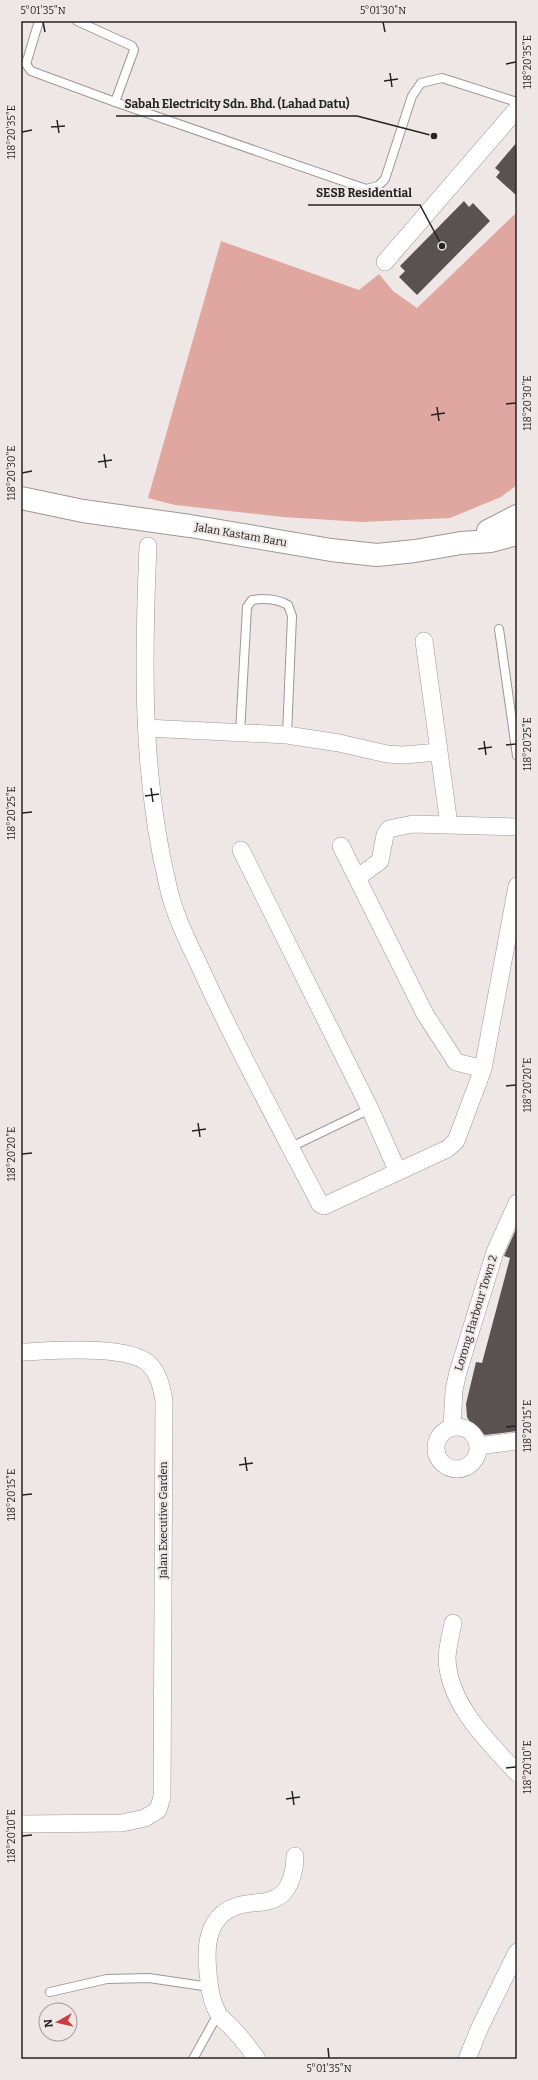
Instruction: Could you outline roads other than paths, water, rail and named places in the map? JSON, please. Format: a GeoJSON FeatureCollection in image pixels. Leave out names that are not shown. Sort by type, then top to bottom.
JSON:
{"type":"FeatureCollection","features":[{"type":"Feature","properties":{"kind":"street"},"geometry":{"type":"LineString","coordinates":[[385,262],[517,109]]}},
{"type":"Feature","properties":{"kind":"street","name":"Jalan Kastam Baru"},"geometry":{"type":"LineString","coordinates":[[21,498],[83,511],[190,526],[331,550],[377,555],[415,552],[461,543],[491,541],[517,534]]}},
{"type":"Feature","properties":{"kind":"street","name":"Jalan Kastam Baru"},"geometry":{"type":"LineString","coordinates":[[461,543],[512,520],[517,516]]}},
{"type":"Feature","properties":{"kind":"street"},"geometry":{"type":"LineString","coordinates":[[148,546],[144,653],[146,728],[154,807],[168,886],[177,916],[234,1042],[320,1204],[324,1206],[398,1172],[447,1148],[456,1141],[483,1069],[517,886]]}},
{"type":"Feature","properties":{"kind":"street"},"geometry":{"type":"LineString","coordinates":[[424,641],[449,825]]}},
{"type":"Feature","properties":{"kind":"street"},"geometry":{"type":"LineString","coordinates":[[146,728],[287,735],[339,743],[387,754],[404,755],[439,752]]}},
{"type":"Feature","properties":{"kind":"street"},"geometry":{"type":"LineString","coordinates":[[357,878],[380,861],[385,835],[389,829],[413,824],[517,827]]}},
{"type":"Feature","properties":{"kind":"street"},"geometry":{"type":"LineString","coordinates":[[341,846],[425,1014],[456,1062],[483,1069]]}},
{"type":"Feature","properties":{"kind":"street"},"geometry":{"type":"LineString","coordinates":[[241,850],[370,1108],[398,1172]]}},
{"type":"Feature","properties":{"kind":"street","name":"Lorong Harbour Town 2"},"geometry":{"type":"LineString","coordinates":[[452,1427],[454,1390],[458,1372],[495,1252],[517,1203]]}},
{"type":"Feature","properties":{"kind":"street","name":"Jalan Executive Garden"},"geometry":{"type":"LineString","coordinates":[[21,1352],[101,1350],[127,1353],[148,1363],[159,1377],[164,1400],[162,1797],[158,1810],[145,1818],[122,1823],[21,1824]]}},
{"type":"Feature","properties":{"kind":"street"},"geometry":{"type":"LineString","coordinates":[[452,1427],[460,1427],[469,1431],[475,1437],[478,1446],[477,1454],[472,1462],[465,1467],[457,1469],[448,1468],[439,1459],[436,1446],[438,1438],[444,1431],[452,1427]]}},
{"type":"Feature","properties":{"kind":"street"},"geometry":{"type":"LineString","coordinates":[[478,1446],[517,1441]]}},
{"type":"Feature","properties":{"kind":"street"},"geometry":{"type":"LineString","coordinates":[[454,1623],[447,1657],[449,1676],[454,1693],[480,1731],[517,1772]]}},
{"type":"Feature","properties":{"kind":"street"},"geometry":{"type":"LineString","coordinates":[[257,2059],[244,2042],[218,2014],[213,2003],[206,1955],[207,1939],[215,1920],[225,1911],[249,1902],[262,1903],[282,1895],[288,1886],[295,1868],[295,1856]]}},
{"type":"Feature","properties":{"kind":"street"},"geometry":{"type":"LineString","coordinates":[[467,2059],[480,2027],[517,1952]]}},
{"type":"Feature","properties":{"kind":"lane"},"geometry":{"type":"LineString","coordinates":[[39,21],[26,64],[31,71],[115,102],[366,189],[378,186],[385,179],[412,96],[421,83],[442,78],[517,102]]}},
{"type":"Feature","properties":{"kind":"lane"},"geometry":{"type":"LineString","coordinates":[[77,21],[132,46],[134,50],[115,102]]}},
{"type":"Feature","properties":{"kind":"lane"},"geometry":{"type":"LineString","coordinates":[[240,733],[247,607],[252,600],[263,599],[280,601],[288,605],[292,616],[287,735]]}},
{"type":"Feature","properties":{"kind":"lane"},"geometry":{"type":"LineString","coordinates":[[499,628],[517,756]]}},
{"type":"Feature","properties":{"kind":"lane"},"geometry":{"type":"LineString","coordinates":[[291,1147],[370,1108]]}},
{"type":"Feature","properties":{"kind":"lane"},"geometry":{"type":"LineString","coordinates":[[50,1992],[107,1979],[149,1978],[210,1987]]}},
{"type":"Feature","properties":{"kind":"lane"},"geometry":{"type":"LineString","coordinates":[[193,2059],[218,2014]]}},
{"type":"Feature","properties":{"kind":"place","name":"Sabah Electricity Sdn. Bhd. (Lahad Datu)"},"geometry":{"type":"Point","coordinates":[434,136]}},
{"type":"Feature","properties":{"kind":"place","name":"SESB Residential"},"geometry":{"type":"Point","coordinates":[442,246]}}]}
